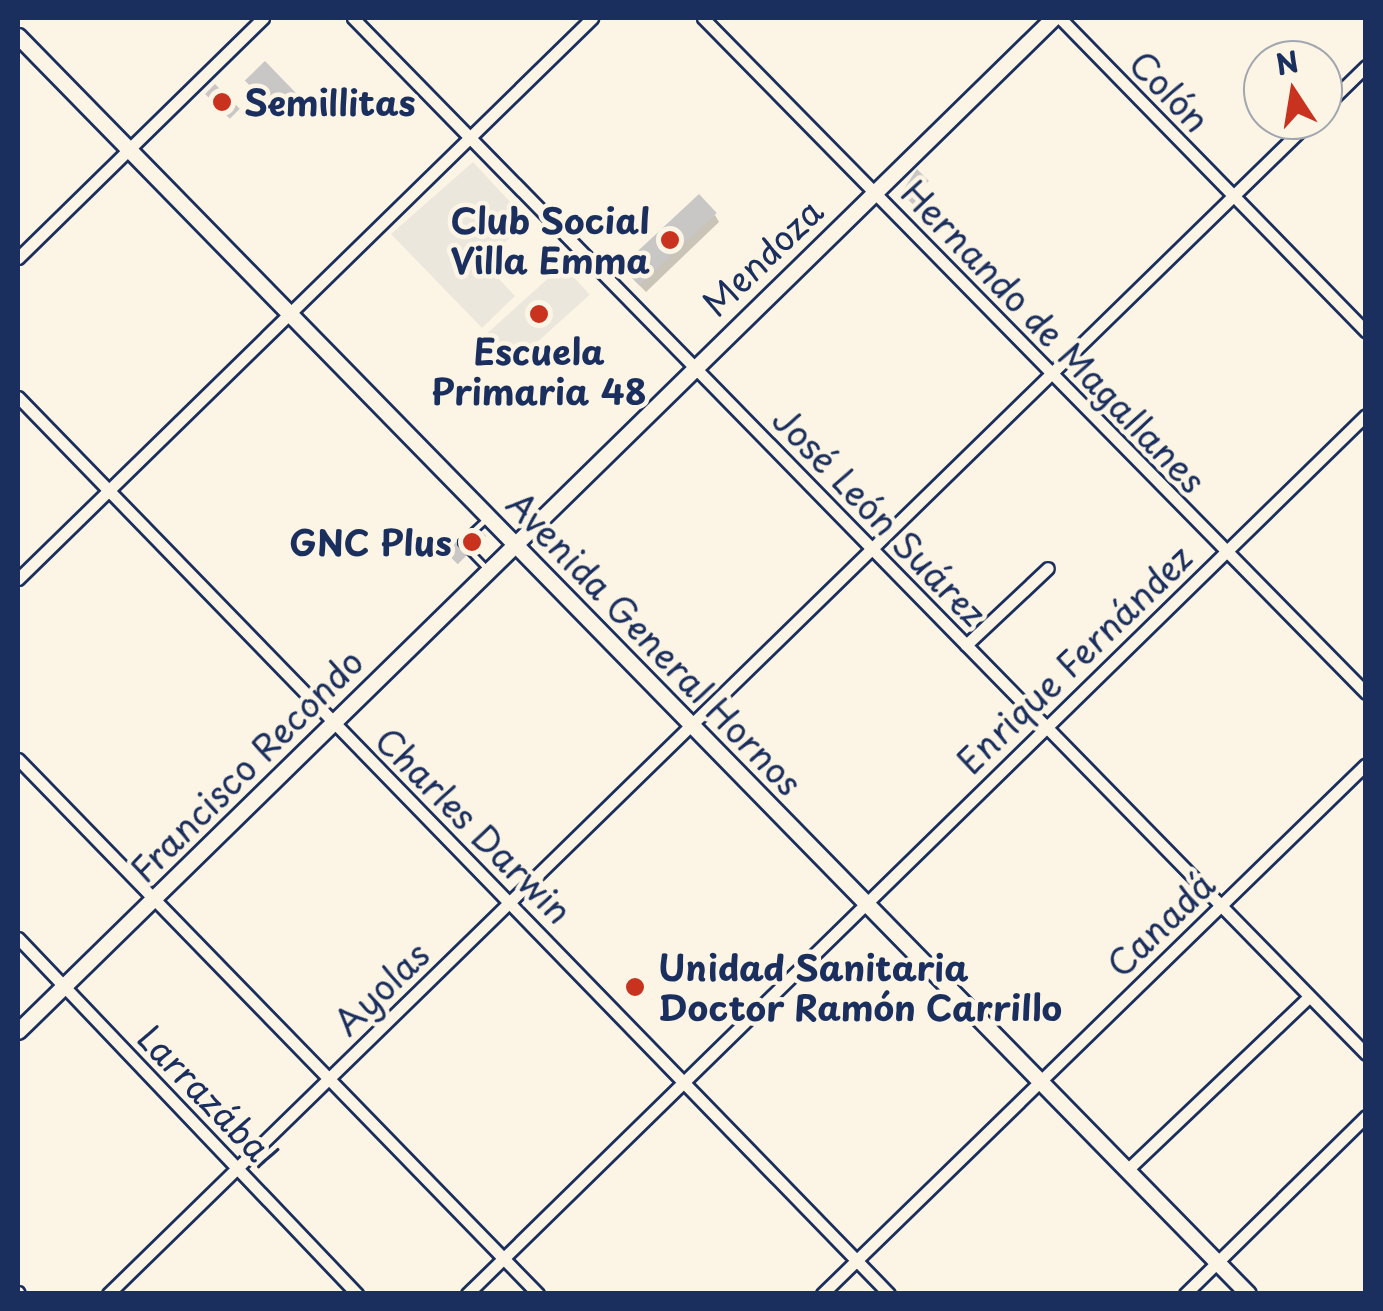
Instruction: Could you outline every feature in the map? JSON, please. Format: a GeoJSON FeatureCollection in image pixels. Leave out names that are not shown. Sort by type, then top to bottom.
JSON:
{"type":"FeatureCollection","features":[{"type":"Feature","properties":{"kind":"street"},"geometry":{"type":"LineString","coordinates":[[18,258],[263,18]]}},
{"type":"Feature","properties":{"kind":"street","name":"José León Suárez"},"geometry":{"type":"LineString","coordinates":[[352,18],[1366,1054]]}},
{"type":"Feature","properties":{"kind":"street"},"geometry":{"type":"LineString","coordinates":[[18,579],[592,18]]}},
{"type":"Feature","properties":{"kind":"street","name":"Hernando de Magallanes"},"geometry":{"type":"LineString","coordinates":[[703,18],[1366,693]]}},
{"type":"Feature","properties":{"kind":"street","name":"Mendoza"},"geometry":{"type":"LineString","coordinates":[[515,542],[694,364],[1056,18]]}},
{"type":"Feature","properties":{"kind":"street","name":"Colón"},"geometry":{"type":"LineString","coordinates":[[1056,18],[1366,332]]}},
{"type":"Feature","properties":{"kind":"street","name":"Avenida General Hornos"},"geometry":{"type":"LineString","coordinates":[[18,36],[1248,1294]]}},
{"type":"Feature","properties":{"kind":"street"},"geometry":{"type":"LineString","coordinates":[[1343,88],[1366,66]]}},
{"type":"Feature","properties":{"kind":"street","name":"Ayolas"},"geometry":{"type":"LineString","coordinates":[[108,1294],[1291,140]]}},
{"type":"Feature","properties":{"kind":"street","name":"Charles Darwin"},"geometry":{"type":"LineString","coordinates":[[18,398],[512,901],[889,1294]]}},
{"type":"Feature","properties":{"kind":"street","name":"Enrique Fernández"},"geometry":{"type":"LineString","coordinates":[[466,1294],[1044,724],[1366,415]]}},
{"type":"Feature","properties":{"kind":"street","name":"Francisco Recondo"},"geometry":{"type":"LineString","coordinates":[[18,1031],[515,542]]}},
{"type":"Feature","properties":{"kind":"street"},"geometry":{"type":"LineString","coordinates":[[966,645],[1048,568]]}},
{"type":"Feature","properties":{"kind":"street"},"geometry":{"type":"LineString","coordinates":[[18,760],[538,1294]]}},
{"type":"Feature","properties":{"kind":"street","name":"Canadá"},"geometry":{"type":"LineString","coordinates":[[822,1294],[1366,764]]}},
{"type":"Feature","properties":{"kind":"street","name":"Larrazábal"},"geometry":{"type":"LineString","coordinates":[[18,938],[357,1294]]}},
{"type":"Feature","properties":{"kind":"street"},"geometry":{"type":"LineString","coordinates":[[1126,1170],[1309,997]]}},
{"type":"Feature","properties":{"kind":"street"},"geometry":{"type":"LineString","coordinates":[[1185,1294],[1366,1116]]}},
{"type":"Feature","properties":{"kind":"lane"},"geometry":{"type":"LineString","coordinates":[[487,569],[461,542],[489,516]]}},
{"type":"Feature","properties":{"kind":"shaded area"},"geometry":{"type":"Polygon","coordinates":[[[473,162],[528,221],[483,262],[515,296],[482,328],[391,234],[473,162]]]}},
{"type":"Feature","properties":{"kind":"shaded area","name":"Escuela Primaria 48"},"geometry":{"type":"Polygon","coordinates":[[[563,265],[590,295],[514,363],[487,333],[563,265]]]}},
{"type":"Feature","properties":{"kind":"building"},"geometry":{"type":"Polygon","coordinates":[[[265,61],[299,96],[279,116],[245,80],[265,61]]]}},
{"type":"Feature","properties":{"kind":"building","name":"Semillitas"},"geometry":{"type":"Polygon","coordinates":[[[215,84],[240,109],[230,119],[205,94],[215,84]]]}},
{"type":"Feature","properties":{"kind":"building"},"geometry":{"type":"Polygon","coordinates":[[[917,169],[929,181],[920,189],[933,202],[922,213],[901,193],[917,169]]]}},
{"type":"Feature","properties":{"kind":"building","name":"Club Social Villa Emma"},"geometry":{"type":"Polygon","coordinates":[[[699,194],[717,213],[639,285],[621,266],[699,194]]]}},
{"type":"Feature","properties":{"kind":"building"},"geometry":{"type":"Polygon","coordinates":[[[474,524],[486,536],[458,564],[446,552],[474,524]]]}},
{"type":"Feature","properties":{"kind":"place","name":"Semillitas"},"geometry":{"type":"Point","coordinates":[222,102]}},
{"type":"Feature","properties":{"kind":"place","name":"Club Social Villa Emma"},"geometry":{"type":"Point","coordinates":[670,240]}},
{"type":"Feature","properties":{"kind":"place","name":"Escuela Primaria 48"},"geometry":{"type":"Point","coordinates":[539,314]}},
{"type":"Feature","properties":{"kind":"place","name":"GNC Plus"},"geometry":{"type":"Point","coordinates":[472,542]}},
{"type":"Feature","properties":{"kind":"place","name":"Unidad Sanitaria Doctor Ramón Carrillo"},"geometry":{"type":"Point","coordinates":[635,987]}}]}
